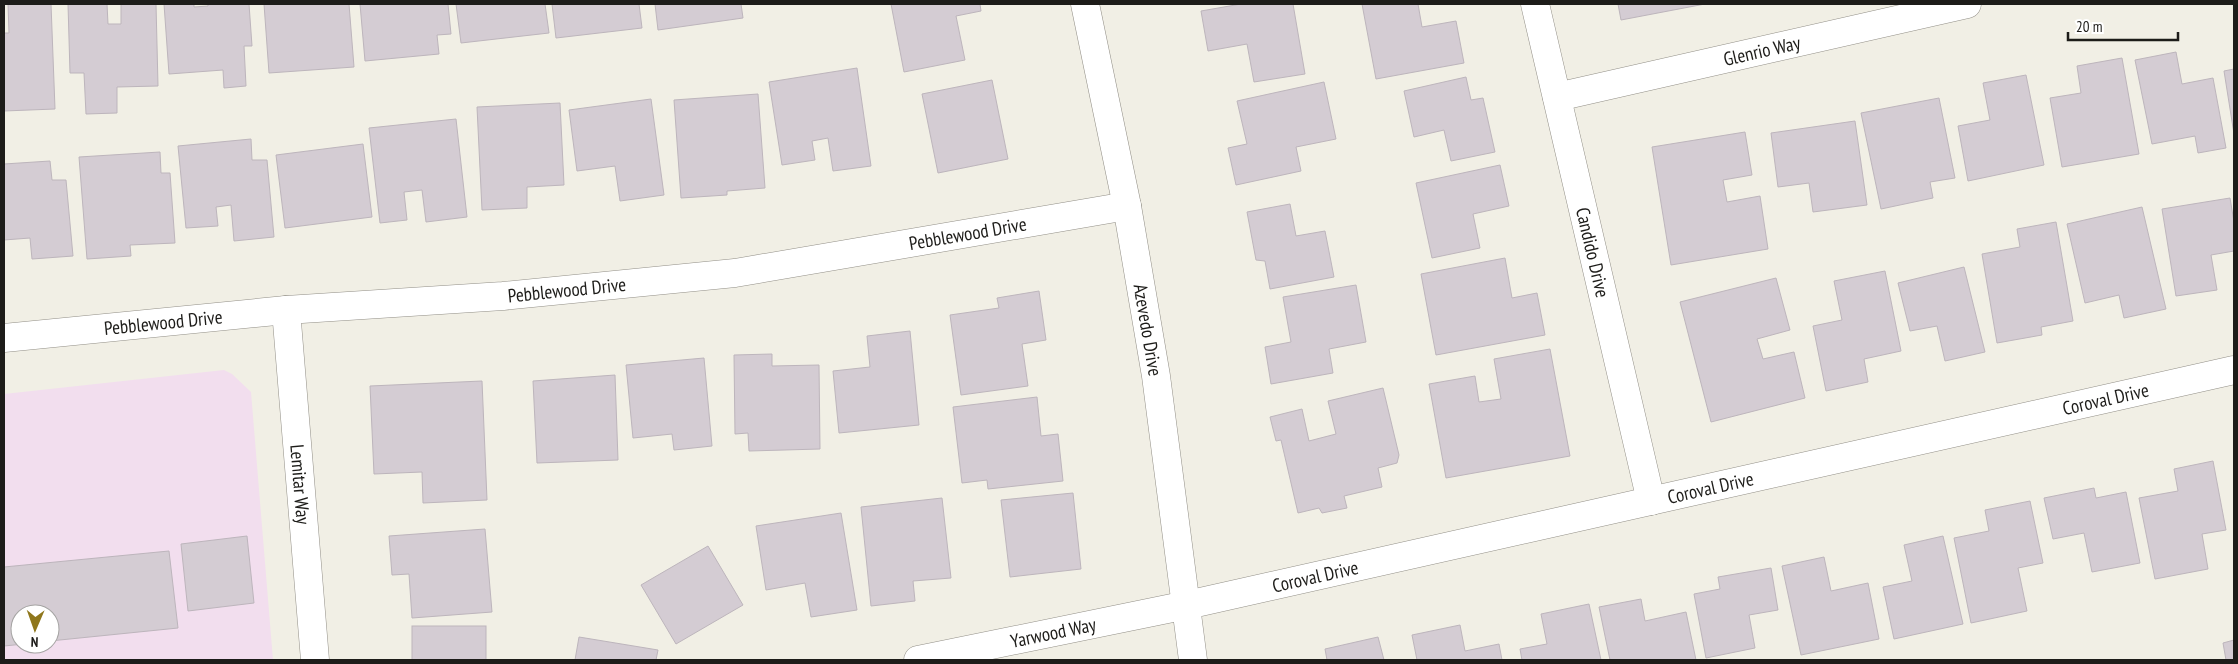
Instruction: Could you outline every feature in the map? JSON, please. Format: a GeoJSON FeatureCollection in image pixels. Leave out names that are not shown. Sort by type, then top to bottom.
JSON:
{"type":"FeatureCollection","features":[{"type":"Feature","properties":{"kind":"street","name":"Azevedo Drive"},"geometry":{"type":"LineString","coordinates":[[1084,4],[1127,206],[1156,376],[1193,660]]}},
{"type":"Feature","properties":{"kind":"street","name":"Candido Drive"},"geometry":{"type":"LineString","coordinates":[[1535,4],[1651,501]]}},
{"type":"Feature","properties":{"kind":"street","name":"Glenrio Way"},"geometry":{"type":"LineString","coordinates":[[1557,97],[1959,5]]}},
{"type":"Feature","properties":{"kind":"street","name":"Pebblewood Drive"},"geometry":{"type":"LineString","coordinates":[[4,338],[286,310],[503,296],[735,273],[1127,206]]}},
{"type":"Feature","properties":{"kind":"street","name":"Lemitar Way"},"geometry":{"type":"LineString","coordinates":[[286,310],[315,660]]}},
{"type":"Feature","properties":{"kind":"street","name":"Coroval Drive"},"geometry":{"type":"LineString","coordinates":[[1187,605],[2234,370]]}},
{"type":"Feature","properties":{"kind":"street","name":"Yarwood Way"},"geometry":{"type":"LineString","coordinates":[[918,660],[1187,605]]}},
{"type":"Feature","properties":{"kind":"shaded area"},"geometry":{"type":"Polygon","coordinates":[[[224,370],[232,374],[251,392],[273,660],[4,660],[4,394],[224,370]]]}},
{"type":"Feature","properties":{"kind":"building"},"geometry":{"type":"Polygon","coordinates":[[[8,4],[51,4],[55,109],[4,111],[4,33],[9,33],[8,4]]]}},
{"type":"Feature","properties":{"kind":"building"},"geometry":{"type":"Polygon","coordinates":[[[68,4],[107,4],[108,24],[121,24],[121,4],[156,4],[158,86],[117,87],[117,113],[86,114],[84,73],[70,73],[68,4]]]}},
{"type":"Feature","properties":{"kind":"building"},"geometry":{"type":"Polygon","coordinates":[[[164,4],[194,4],[194,7],[208,6],[208,4],[249,4],[252,46],[244,46],[246,86],[224,88],[223,70],[169,74],[164,4]]]}},
{"type":"Feature","properties":{"kind":"building"},"geometry":{"type":"Polygon","coordinates":[[[264,4],[349,4],[354,67],[269,73],[264,4]]]}},
{"type":"Feature","properties":{"kind":"building"},"geometry":{"type":"Polygon","coordinates":[[[360,4],[448,4],[451,34],[437,35],[439,54],[365,61],[360,4]]]}},
{"type":"Feature","properties":{"kind":"building"},"geometry":{"type":"Polygon","coordinates":[[[456,4],[545,4],[549,33],[461,43],[456,4]]]}},
{"type":"Feature","properties":{"kind":"building"},"geometry":{"type":"Polygon","coordinates":[[[552,4],[639,4],[642,28],[556,38],[552,4]]]}},
{"type":"Feature","properties":{"kind":"building"},"geometry":{"type":"Polygon","coordinates":[[[655,4],[741,4],[743,18],[658,30],[655,4]]]}},
{"type":"Feature","properties":{"kind":"building"},"geometry":{"type":"Polygon","coordinates":[[[891,4],[980,4],[981,11],[956,16],[965,60],[904,72],[891,4]]]}},
{"type":"Feature","properties":{"kind":"building"},"geometry":{"type":"Polygon","coordinates":[[[1241,4],[1293,4],[1305,74],[1254,82],[1247,44],[1208,51],[1201,11],[1241,4]]]}},
{"type":"Feature","properties":{"kind":"building"},"geometry":{"type":"Polygon","coordinates":[[[1362,4],[1418,4],[1422,27],[1456,21],[1464,63],[1376,79],[1362,4]]]}},
{"type":"Feature","properties":{"kind":"building"},"geometry":{"type":"Polygon","coordinates":[[[1618,4],[1705,4],[1621,20],[1618,4]]]}},
{"type":"Feature","properties":{"kind":"building"},"geometry":{"type":"Polygon","coordinates":[[[2176,52],[2182,84],[2213,78],[2226,148],[2198,153],[2195,136],[2152,144],[2135,60],[2176,52]]]}},
{"type":"Feature","properties":{"kind":"building"},"geometry":{"type":"Polygon","coordinates":[[[2122,58],[2139,154],[2062,167],[2050,98],[2081,93],[2077,66],[2122,58]]]}},
{"type":"Feature","properties":{"kind":"building"},"geometry":{"type":"Polygon","coordinates":[[[857,68],[871,166],[833,171],[828,138],[812,141],[815,160],[782,165],[769,82],[857,68]]]}},
{"type":"Feature","properties":{"kind":"building"},"geometry":{"type":"Polygon","coordinates":[[[2234,69],[2234,134],[2224,71],[2234,69]]]}},
{"type":"Feature","properties":{"kind":"building"},"geometry":{"type":"Polygon","coordinates":[[[2026,75],[2044,165],[1968,181],[1958,126],[1990,120],[1983,83],[2026,75]]]}},
{"type":"Feature","properties":{"kind":"building"},"geometry":{"type":"Polygon","coordinates":[[[1466,77],[1471,100],[1483,98],[1495,152],[1451,161],[1444,130],[1414,137],[1404,91],[1466,77]]]}},
{"type":"Feature","properties":{"kind":"building"},"geometry":{"type":"Polygon","coordinates":[[[992,80],[1008,159],[938,173],[922,94],[992,80]]]}},
{"type":"Feature","properties":{"kind":"building"},"geometry":{"type":"Polygon","coordinates":[[[1324,82],[1336,139],[1296,147],[1301,171],[1236,185],[1228,148],[1247,144],[1237,101],[1324,82]]]}},
{"type":"Feature","properties":{"kind":"building"},"geometry":{"type":"Polygon","coordinates":[[[758,94],[765,188],[727,191],[727,195],[681,198],[674,100],[758,94]]]}},
{"type":"Feature","properties":{"kind":"building"},"geometry":{"type":"Polygon","coordinates":[[[1939,98],[1955,178],[1930,182],[1933,198],[1881,209],[1861,113],[1939,98]]]}},
{"type":"Feature","properties":{"kind":"building"},"geometry":{"type":"Polygon","coordinates":[[[651,99],[664,195],[620,201],[615,166],[577,171],[569,110],[651,99]]]}},
{"type":"Feature","properties":{"kind":"building"},"geometry":{"type":"Polygon","coordinates":[[[560,103],[564,185],[527,187],[527,208],[482,210],[477,107],[560,103]]]}},
{"type":"Feature","properties":{"kind":"building"},"geometry":{"type":"Polygon","coordinates":[[[456,119],[467,217],[426,222],[422,190],[404,192],[407,220],[380,223],[369,128],[456,119]]]}},
{"type":"Feature","properties":{"kind":"building"},"geometry":{"type":"Polygon","coordinates":[[[1855,121],[1867,205],[1813,212],[1809,183],[1778,187],[1771,133],[1855,121]]]}},
{"type":"Feature","properties":{"kind":"building"},"geometry":{"type":"Polygon","coordinates":[[[1745,132],[1752,175],[1723,180],[1727,202],[1760,196],[1768,249],[1671,265],[1652,147],[1745,132]]]}},
{"type":"Feature","properties":{"kind":"building"},"geometry":{"type":"Polygon","coordinates":[[[251,139],[252,160],[267,160],[274,237],[234,241],[231,205],[216,207],[218,226],[186,228],[178,146],[251,139]]]}},
{"type":"Feature","properties":{"kind":"building"},"geometry":{"type":"Polygon","coordinates":[[[363,144],[372,217],[285,228],[276,155],[363,144]]]}},
{"type":"Feature","properties":{"kind":"building"},"geometry":{"type":"Polygon","coordinates":[[[160,152],[161,173],[170,173],[175,243],[130,245],[131,256],[87,259],[79,157],[160,152]]]}},
{"type":"Feature","properties":{"kind":"building"},"geometry":{"type":"Polygon","coordinates":[[[50,161],[52,180],[66,180],[73,256],[32,259],[30,238],[4,240],[4,164],[50,161]]]}},
{"type":"Feature","properties":{"kind":"building"},"geometry":{"type":"Polygon","coordinates":[[[1500,165],[1509,206],[1473,214],[1480,248],[1432,258],[1416,183],[1500,165]]]}},
{"type":"Feature","properties":{"kind":"building"},"geometry":{"type":"Polygon","coordinates":[[[2230,198],[2234,222],[2234,251],[2211,255],[2217,290],[2176,296],[2162,209],[2230,198]]]}},
{"type":"Feature","properties":{"kind":"building"},"geometry":{"type":"Polygon","coordinates":[[[1290,204],[1296,236],[1325,231],[1334,277],[1270,289],[1265,261],[1256,260],[1247,212],[1290,204]]]}},
{"type":"Feature","properties":{"kind":"building"},"geometry":{"type":"Polygon","coordinates":[[[2142,207],[2166,309],[2124,318],[2119,295],[2085,303],[2067,224],[2142,207]]]}},
{"type":"Feature","properties":{"kind":"building"},"geometry":{"type":"Polygon","coordinates":[[[2056,222],[2073,321],[2041,327],[2042,335],[1997,343],[1982,254],[2020,247],[2017,229],[2056,222]]]}},
{"type":"Feature","properties":{"kind":"building"},"geometry":{"type":"Polygon","coordinates":[[[1505,258],[1512,298],[1537,293],[1545,335],[1436,355],[1421,274],[1505,258]]]}},
{"type":"Feature","properties":{"kind":"building"},"geometry":{"type":"Polygon","coordinates":[[[1964,267],[1985,352],[1945,361],[1937,326],[1910,331],[1898,283],[1964,267]]]}},
{"type":"Feature","properties":{"kind":"building"},"geometry":{"type":"Polygon","coordinates":[[[1885,271],[1901,351],[1864,359],[1868,382],[1826,391],[1813,326],[1842,320],[1834,281],[1885,271]]]}},
{"type":"Feature","properties":{"kind":"building"},"geometry":{"type":"Polygon","coordinates":[[[1776,278],[1790,330],[1757,339],[1763,359],[1794,352],[1805,398],[1711,422],[1680,302],[1776,278]]]}},
{"type":"Feature","properties":{"kind":"building"},"geometry":{"type":"Polygon","coordinates":[[[1356,285],[1366,342],[1329,349],[1333,373],[1271,384],[1265,347],[1291,342],[1283,297],[1356,285]]]}},
{"type":"Feature","properties":{"kind":"building"},"geometry":{"type":"Polygon","coordinates":[[[1039,291],[1046,340],[1022,344],[1028,386],[961,395],[950,315],[999,308],[997,298],[1039,291]]]}},
{"type":"Feature","properties":{"kind":"building"},"geometry":{"type":"Polygon","coordinates":[[[910,331],[919,425],[839,433],[833,371],[870,367],[867,336],[910,331]]]}},
{"type":"Feature","properties":{"kind":"building"},"geometry":{"type":"Polygon","coordinates":[[[1550,349],[1570,456],[1446,478],[1429,384],[1475,376],[1479,402],[1501,399],[1494,359],[1550,349]]]}},
{"type":"Feature","properties":{"kind":"building"},"geometry":{"type":"Polygon","coordinates":[[[772,354],[772,366],[819,365],[820,449],[749,451],[748,433],[735,434],[734,355],[772,354]]]}},
{"type":"Feature","properties":{"kind":"building"},"geometry":{"type":"Polygon","coordinates":[[[704,358],[712,446],[674,450],[672,434],[633,438],[626,365],[704,358]]]}},
{"type":"Feature","properties":{"kind":"building"},"geometry":{"type":"Polygon","coordinates":[[[615,375],[618,460],[537,463],[533,381],[615,375]]]}},
{"type":"Feature","properties":{"kind":"building"},"geometry":{"type":"Polygon","coordinates":[[[482,381],[487,500],[423,503],[422,472],[374,474],[370,386],[482,381]]]}},
{"type":"Feature","properties":{"kind":"building"},"geometry":{"type":"Polygon","coordinates":[[[1383,388],[1399,455],[1397,463],[1378,468],[1382,487],[1344,496],[1347,508],[1322,513],[1319,508],[1298,513],[1281,440],[1276,441],[1270,417],[1302,409],[1309,441],[1336,434],[1328,401],[1383,388]]]}},
{"type":"Feature","properties":{"kind":"building"},"geometry":{"type":"Polygon","coordinates":[[[1037,397],[1041,436],[1058,434],[1063,481],[988,489],[987,480],[962,483],[953,407],[1037,397]]]}},
{"type":"Feature","properties":{"kind":"building"},"geometry":{"type":"Polygon","coordinates":[[[2213,461],[2226,530],[2202,534],[2208,569],[2155,579],[2139,498],[2178,491],[2174,469],[2213,461]]]}},
{"type":"Feature","properties":{"kind":"building"},"geometry":{"type":"Polygon","coordinates":[[[2094,488],[2096,498],[2126,492],[2140,563],[2092,572],[2084,533],[2053,539],[2044,498],[2094,488]]]}},
{"type":"Feature","properties":{"kind":"building"},"geometry":{"type":"Polygon","coordinates":[[[1073,493],[1081,569],[1010,577],[1001,500],[1073,493]]]}},
{"type":"Feature","properties":{"kind":"building"},"geometry":{"type":"Polygon","coordinates":[[[942,498],[951,578],[913,581],[915,601],[871,606],[861,507],[942,498]]]}},
{"type":"Feature","properties":{"kind":"building"},"geometry":{"type":"Polygon","coordinates":[[[2030,501],[2043,563],[2018,568],[2027,611],[1971,623],[1954,538],[1989,531],[1985,510],[2030,501]]]}},
{"type":"Feature","properties":{"kind":"building"},"geometry":{"type":"Polygon","coordinates":[[[841,513],[857,610],[811,617],[805,583],[766,590],[756,526],[841,513]]]}},
{"type":"Feature","properties":{"kind":"building"},"geometry":{"type":"Polygon","coordinates":[[[485,529],[492,612],[412,618],[409,574],[392,575],[389,536],[485,529]]]}},
{"type":"Feature","properties":{"kind":"building"},"geometry":{"type":"Polygon","coordinates":[[[247,536],[254,603],[188,611],[181,544],[247,536]]]}},
{"type":"Feature","properties":{"kind":"building"},"geometry":{"type":"Polygon","coordinates":[[[1943,536],[1963,624],[1894,639],[1883,587],[1912,581],[1904,545],[1943,536]]]}},
{"type":"Feature","properties":{"kind":"building"},"geometry":{"type":"Polygon","coordinates":[[[708,546],[743,605],[676,644],[641,585],[708,546]]]}},
{"type":"Feature","properties":{"kind":"building"},"geometry":{"type":"Polygon","coordinates":[[[169,551],[178,628],[60,640],[60,604],[10,604],[10,645],[4,646],[4,567],[169,551]]]}},
{"type":"Feature","properties":{"kind":"building"},"geometry":{"type":"Polygon","coordinates":[[[1824,557],[1831,591],[1868,583],[1879,639],[1801,655],[1782,566],[1824,557]]]}},
{"type":"Feature","properties":{"kind":"building"},"geometry":{"type":"Polygon","coordinates":[[[1771,568],[1778,610],[1749,615],[1755,648],[1706,658],[1694,594],[1720,589],[1718,577],[1771,568]]]}},
{"type":"Feature","properties":{"kind":"building"},"geometry":{"type":"Polygon","coordinates":[[[1641,599],[1645,621],[1686,612],[1696,660],[1610,660],[1599,607],[1641,599]]]}},
{"type":"Feature","properties":{"kind":"building"},"geometry":{"type":"Polygon","coordinates":[[[1589,604],[1601,660],[1522,660],[1520,649],[1547,644],[1541,614],[1589,604]]]}},
{"type":"Feature","properties":{"kind":"building"},"geometry":{"type":"Polygon","coordinates":[[[1460,625],[1465,651],[1499,644],[1502,660],[1417,660],[1412,635],[1460,625]]]}},
{"type":"Feature","properties":{"kind":"building"},"geometry":{"type":"Polygon","coordinates":[[[412,626],[486,626],[486,660],[412,660],[412,626]]]}},
{"type":"Feature","properties":{"kind":"building"},"geometry":{"type":"Polygon","coordinates":[[[579,637],[658,650],[656,660],[575,660],[579,637]]]}},
{"type":"Feature","properties":{"kind":"building"},"geometry":{"type":"Polygon","coordinates":[[[1378,637],[1384,660],[1327,660],[1325,649],[1378,637]]]}},
{"type":"Feature","properties":{"kind":"building"},"geometry":{"type":"Polygon","coordinates":[[[2234,640],[2234,660],[2226,660],[2223,643],[2234,640]]]}}]}
